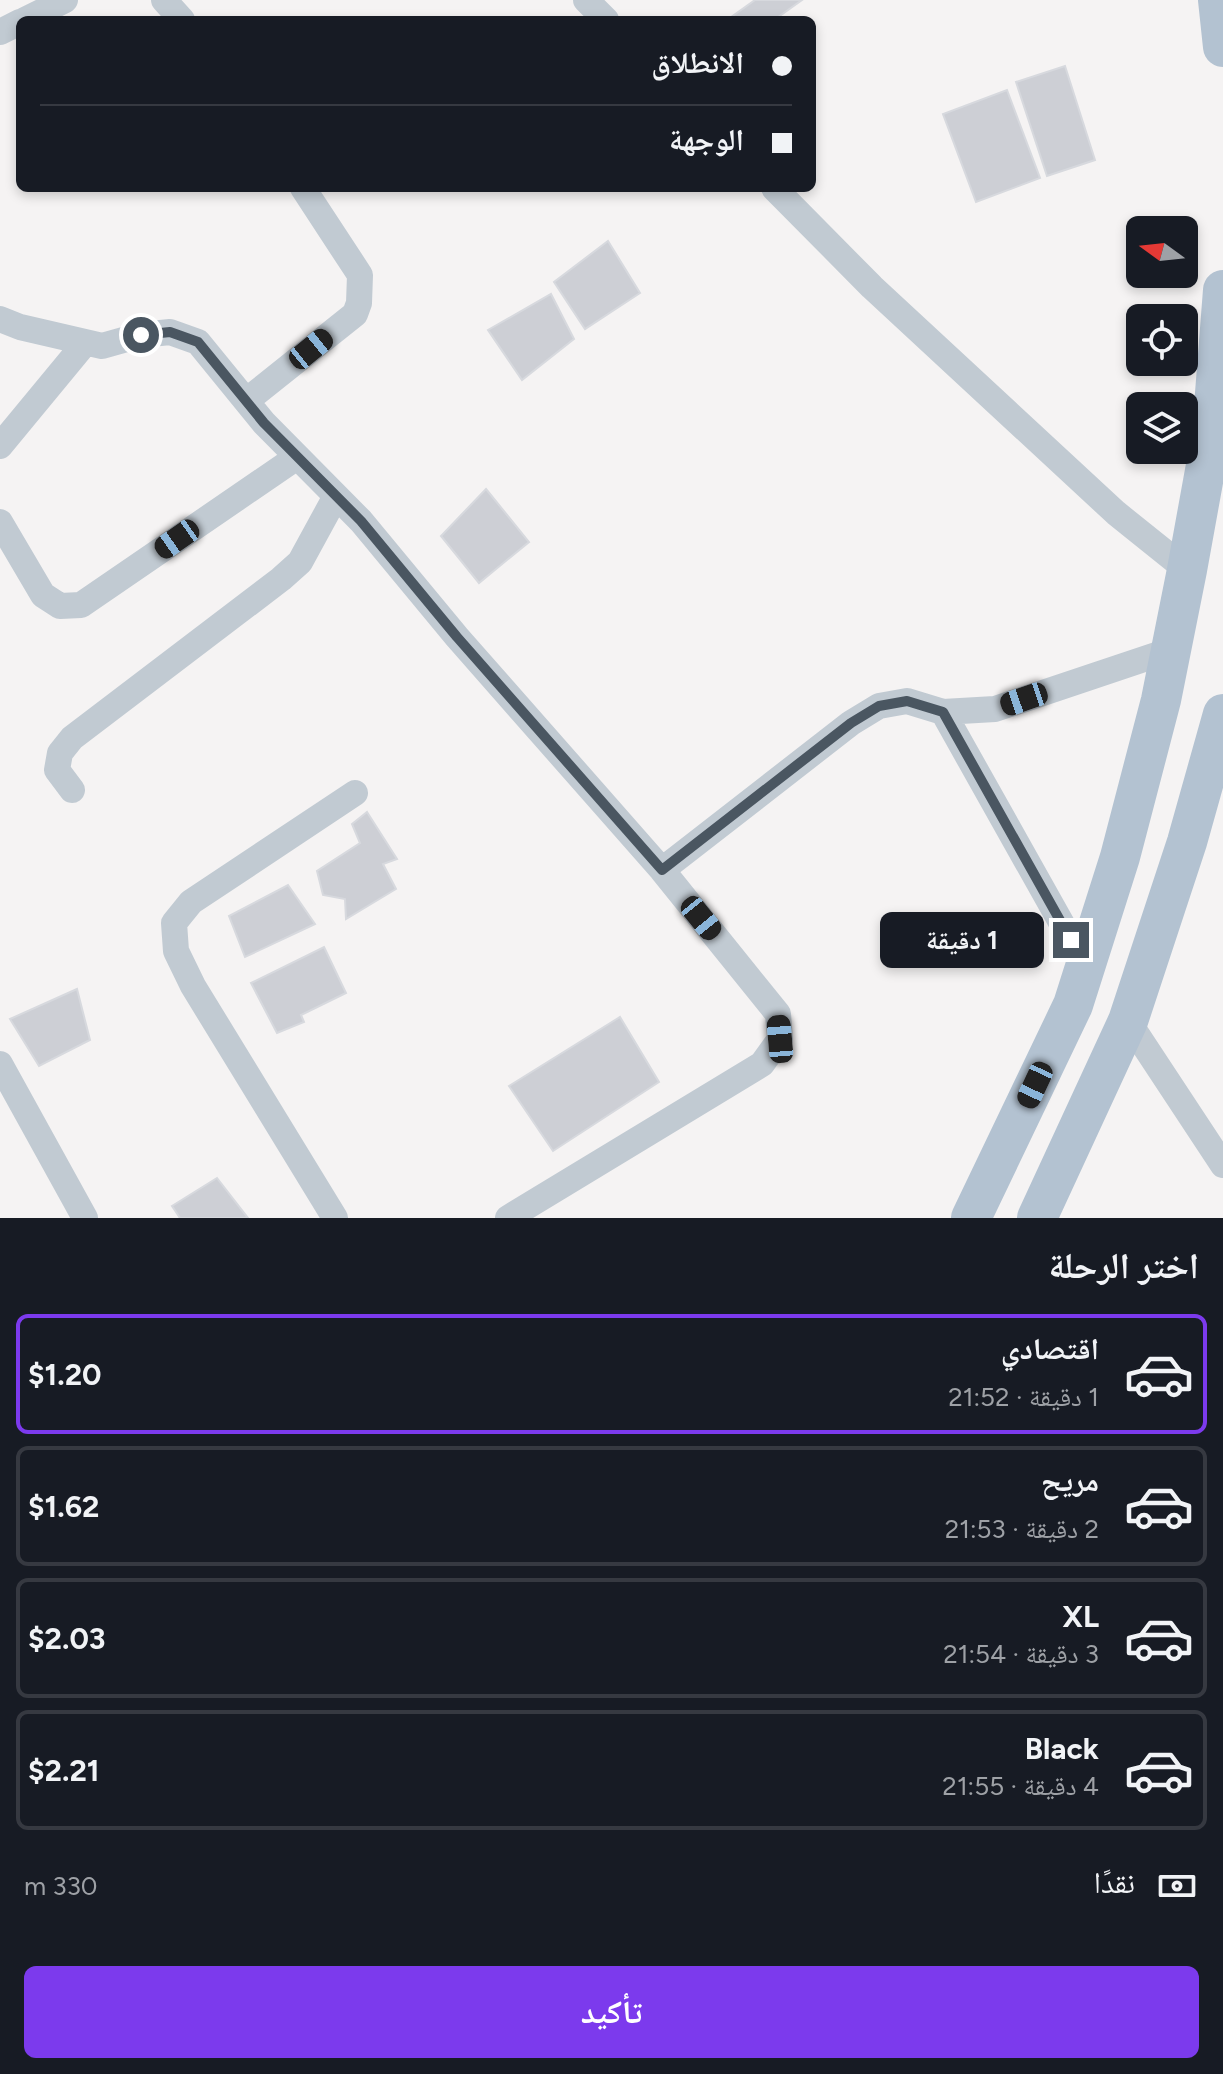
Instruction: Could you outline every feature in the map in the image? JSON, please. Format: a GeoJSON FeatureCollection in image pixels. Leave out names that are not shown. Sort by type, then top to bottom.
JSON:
{"type":"FeatureCollection","features":[{"type":"Feature","properties":{"kind":"main road"},"geometry":{"type":"LineString","coordinates":[[1218,0],[1223,47]]}},
{"type":"Feature","properties":{"kind":"main road"},"geometry":{"type":"LineString","coordinates":[[971,1218],[1073,1005],[1120,857],[1161,700],[1187,570],[1212,432],[1223,290]]}},
{"type":"Feature","properties":{"kind":"main road"},"geometry":{"type":"LineString","coordinates":[[1037,1218],[1128,1021],[1187,842],[1223,714]]}},
{"type":"Feature","properties":{"kind":"street"},"geometry":{"type":"LineString","coordinates":[[32,16],[65,0]]}},
{"type":"Feature","properties":{"kind":"street"},"geometry":{"type":"LineString","coordinates":[[164,0],[178,16]]}},
{"type":"Feature","properties":{"kind":"street"},"geometry":{"type":"LineString","coordinates":[[586,0],[602,16]]}},
{"type":"Feature","properties":{"kind":"street"},"geometry":{"type":"LineString","coordinates":[[246,401],[355,314],[359,303],[360,275],[306,192]]}},
{"type":"Feature","properties":{"kind":"street"},"geometry":{"type":"LineString","coordinates":[[778,192],[872,287],[1104,502],[1187,570]]}},
{"type":"Feature","properties":{"kind":"street"},"geometry":{"type":"LineString","coordinates":[[0,319],[20,327],[102,346],[141,335],[170,332],[198,342],[246,401],[361,521],[457,637],[662,870],[778,1014],[780,1039],[762,1064],[523,1214]]}},
{"type":"Feature","properties":{"kind":"street"},"geometry":{"type":"LineString","coordinates":[[0,446],[85,343]]}},
{"type":"Feature","properties":{"kind":"street"},"geometry":{"type":"LineString","coordinates":[[0,522],[43,595],[60,606],[81,605],[297,457]]}},
{"type":"Feature","properties":{"kind":"street"},"geometry":{"type":"LineString","coordinates":[[72,790],[57,770],[60,753],[72,738],[300,562],[336,496]]}},
{"type":"Feature","properties":{"kind":"street"},"geometry":{"type":"LineString","coordinates":[[662,870],[851,723],[879,706],[907,701],[943,712],[995,709],[1171,650]]}},
{"type":"Feature","properties":{"kind":"street"},"geometry":{"type":"LineString","coordinates":[[943,712],[1085,965]]}},
{"type":"Feature","properties":{"kind":"street"},"geometry":{"type":"LineString","coordinates":[[335,1218],[193,986],[176,951],[174,923],[191,902],[355,793]]}},
{"type":"Feature","properties":{"kind":"street"},"geometry":{"type":"LineString","coordinates":[[1128,1021],[1223,1165]]}},
{"type":"Feature","properties":{"kind":"street"},"geometry":{"type":"LineString","coordinates":[[0,1064],[85,1218]]}},
{"type":"Feature","properties":{"kind":"building"},"geometry":{"type":"Polygon","coordinates":[[[755,0],[802,0],[780,16],[733,16],[755,0]]]}},
{"type":"Feature","properties":{"kind":"building"},"geometry":{"type":"Polygon","coordinates":[[[1065,66],[1095,160],[1047,176],[1016,82],[1065,66]]]}},
{"type":"Feature","properties":{"kind":"building"},"geometry":{"type":"Polygon","coordinates":[[[1007,90],[1040,178],[976,202],[943,114],[1007,90]]]}},
{"type":"Feature","properties":{"kind":"building"},"geometry":{"type":"Polygon","coordinates":[[[608,241],[640,293],[585,329],[554,282],[608,241]]]}},
{"type":"Feature","properties":{"kind":"building"},"geometry":{"type":"Polygon","coordinates":[[[551,294],[574,339],[522,380],[488,330],[551,294]]]}},
{"type":"Feature","properties":{"kind":"building"},"geometry":{"type":"Polygon","coordinates":[[[486,489],[529,542],[479,583],[441,536],[486,489]]]}},
{"type":"Feature","properties":{"kind":"building"},"geometry":{"type":"Polygon","coordinates":[[[367,812],[397,859],[383,864],[396,889],[346,919],[345,899],[323,895],[317,871],[360,843],[352,824],[367,812]]]}},
{"type":"Feature","properties":{"kind":"building"},"geometry":{"type":"Polygon","coordinates":[[[288,885],[315,924],[245,957],[229,916],[288,885]]]}},
{"type":"Feature","properties":{"kind":"building"},"geometry":{"type":"Polygon","coordinates":[[[324,947],[346,993],[301,1015],[304,1022],[277,1033],[251,983],[324,947]]]}},
{"type":"Feature","properties":{"kind":"building"},"geometry":{"type":"Polygon","coordinates":[[[77,989],[90,1040],[39,1066],[10,1019],[77,989]]]}},
{"type":"Feature","properties":{"kind":"building"},"geometry":{"type":"Polygon","coordinates":[[[620,1017],[659,1082],[553,1151],[509,1086],[620,1017]]]}},
{"type":"Feature","properties":{"kind":"building"},"geometry":{"type":"Polygon","coordinates":[[[217,1178],[248,1218],[180,1218],[172,1206],[217,1178]]]}},
{"type":"Feature","properties":{"kind":"route"},"geometry":{"type":"LineString","coordinates":[[141,335],[170,332],[198,342],[264,423],[361,521],[457,637],[662,870],[851,723],[879,706],[907,701],[943,712],[1071,940]]}}]}
